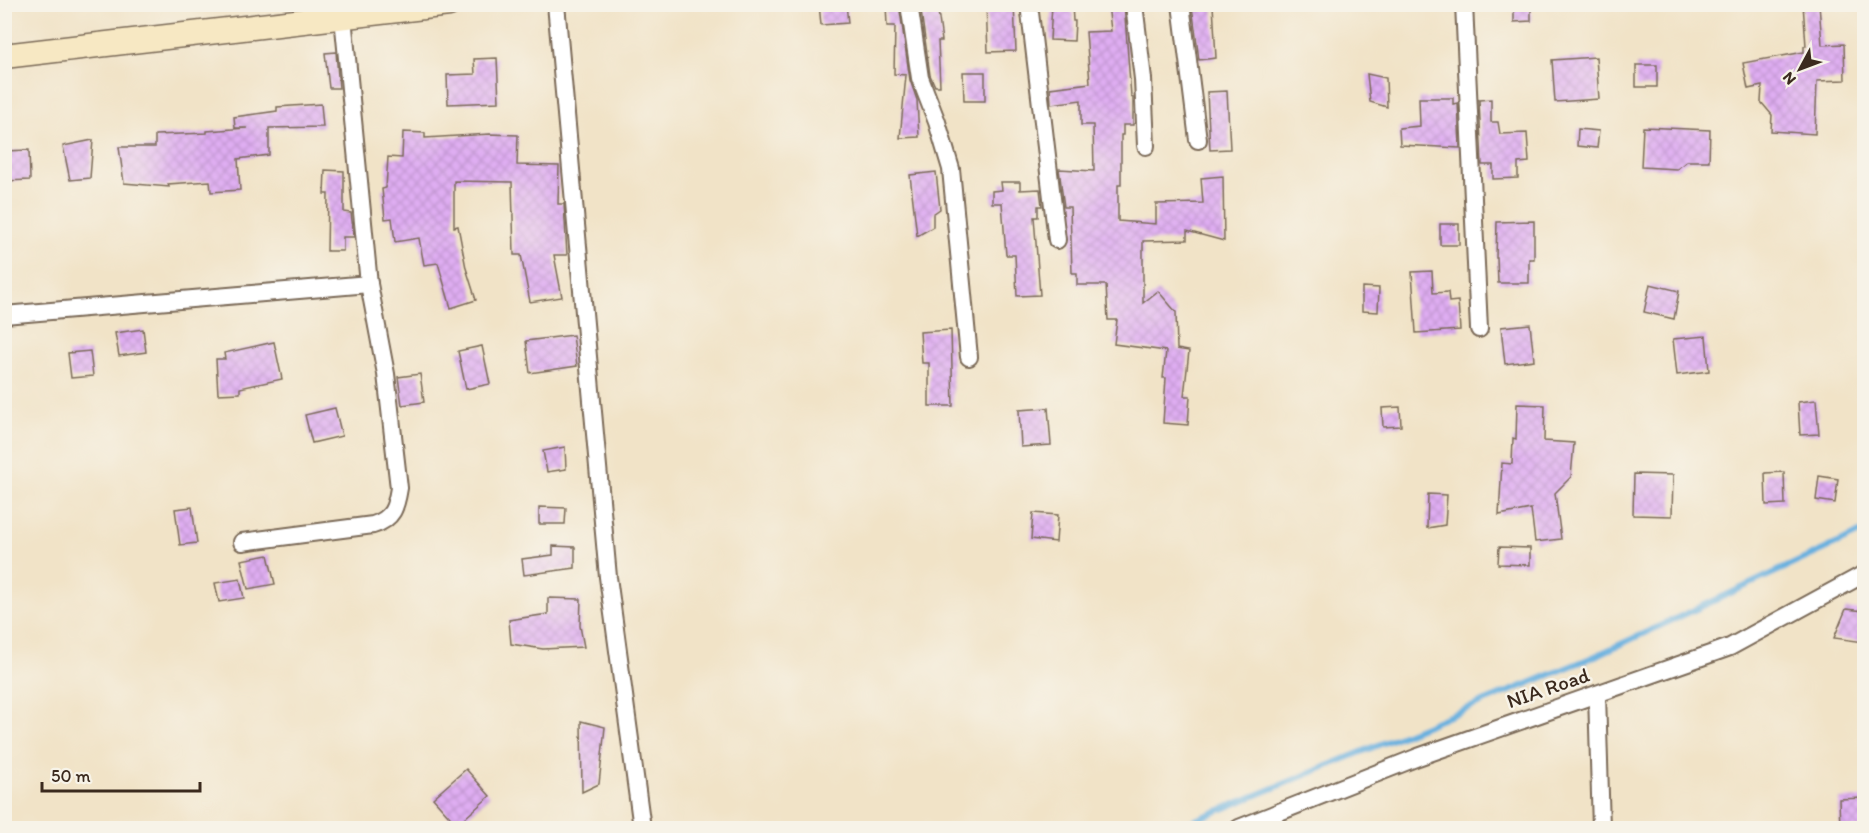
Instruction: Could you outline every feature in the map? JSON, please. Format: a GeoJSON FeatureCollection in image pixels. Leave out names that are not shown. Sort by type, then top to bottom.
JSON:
{"type":"FeatureCollection","features":[{"type":"Feature","properties":{"kind":"main road"},"geometry":{"type":"LineString","coordinates":[[4,56],[449,4]]}},
{"type":"Feature","properties":{"kind":"street"},"geometry":{"type":"LineString","coordinates":[[556,4],[608,577],[642,828]]}},
{"type":"Feature","properties":{"kind":"street"},"geometry":{"type":"LineString","coordinates":[[909,4],[920,78],[951,169],[969,357]]}},
{"type":"Feature","properties":{"kind":"street"},"geometry":{"type":"LineString","coordinates":[[1029,4],[1057,240]]}},
{"type":"Feature","properties":{"kind":"street"},"geometry":{"type":"LineString","coordinates":[[1134,4],[1143,79],[1146,146]]}},
{"type":"Feature","properties":{"kind":"street"},"geometry":{"type":"LineString","coordinates":[[1182,4],[1198,140]]}},
{"type":"Feature","properties":{"kind":"street"},"geometry":{"type":"LineString","coordinates":[[1464,4],[1479,329]]}},
{"type":"Feature","properties":{"kind":"street"},"geometry":{"type":"LineString","coordinates":[[242,542],[373,525],[387,519],[397,504],[399,488],[386,374],[369,285],[343,17]]}},
{"type":"Feature","properties":{"kind":"street"},"geometry":{"type":"LineString","coordinates":[[4,315],[369,285]]}},
{"type":"Feature","properties":{"kind":"street","name":"NIA Road"},"geometry":{"type":"LineString","coordinates":[[1239,828],[1418,758],[1730,647],[1864,574]]}},
{"type":"Feature","properties":{"kind":"street"},"geometry":{"type":"LineString","coordinates":[[1597,694],[1601,828]]}},
{"type":"Feature","properties":{"kind":"building"},"geometry":{"type":"Polygon","coordinates":[[[819,4],[846,4],[848,23],[821,25],[819,4]]]}},
{"type":"Feature","properties":{"kind":"building"},"geometry":{"type":"Polygon","coordinates":[[[886,4],[899,4],[910,80],[917,100],[919,137],[900,138],[906,75],[894,74],[895,26],[887,26],[886,4]]]}},
{"type":"Feature","properties":{"kind":"building"},"geometry":{"type":"Polygon","coordinates":[[[920,4],[931,4],[932,12],[938,11],[942,41],[938,41],[940,86],[935,86],[930,75],[920,4]]]}},
{"type":"Feature","properties":{"kind":"building"},"geometry":{"type":"Polygon","coordinates":[[[986,4],[1014,4],[1016,51],[988,52],[986,4]]]}},
{"type":"Feature","properties":{"kind":"building"},"geometry":{"type":"Polygon","coordinates":[[[1052,4],[1072,4],[1073,21],[1075,21],[1074,41],[1050,40],[1052,4]]]}},
{"type":"Feature","properties":{"kind":"building"},"geometry":{"type":"Polygon","coordinates":[[[1108,4],[1124,4],[1131,96],[1133,97],[1133,125],[1123,125],[1123,135],[1121,135],[1118,221],[1156,224],[1156,204],[1203,203],[1201,178],[1223,176],[1224,241],[1187,231],[1187,240],[1143,241],[1143,303],[1158,291],[1176,312],[1177,349],[1189,351],[1184,396],[1190,396],[1188,425],[1163,423],[1166,378],[1163,378],[1166,351],[1114,344],[1117,320],[1108,320],[1106,285],[1077,285],[1077,273],[1072,273],[1070,207],[1064,207],[1059,169],[1094,171],[1093,125],[1081,125],[1081,100],[1051,104],[1050,88],[1090,83],[1086,32],[1111,31],[1108,4]]]}},
{"type":"Feature","properties":{"kind":"building"},"geometry":{"type":"Polygon","coordinates":[[[1514,4],[1531,4],[1531,21],[1514,22],[1514,4]]]}},
{"type":"Feature","properties":{"kind":"building"},"geometry":{"type":"Polygon","coordinates":[[[1803,4],[1819,4],[1822,45],[1844,44],[1845,80],[1817,81],[1815,134],[1771,131],[1772,115],[1761,102],[1762,86],[1748,89],[1743,63],[1804,52],[1804,46],[1806,46],[1803,4]]]}},
{"type":"Feature","properties":{"kind":"building"},"geometry":{"type":"Polygon","coordinates":[[[1213,5],[1216,58],[1199,60],[1192,6],[1213,5]]]}},
{"type":"Feature","properties":{"kind":"building"},"geometry":{"type":"Polygon","coordinates":[[[336,52],[339,88],[329,88],[325,53],[336,52]]]}},
{"type":"Feature","properties":{"kind":"building"},"geometry":{"type":"Polygon","coordinates":[[[1596,57],[1599,99],[1555,102],[1552,60],[1596,57]]]}},
{"type":"Feature","properties":{"kind":"building"},"geometry":{"type":"Polygon","coordinates":[[[497,58],[499,102],[448,104],[447,75],[475,74],[474,59],[497,58]]]}},
{"type":"Feature","properties":{"kind":"building"},"geometry":{"type":"Polygon","coordinates":[[[1636,65],[1657,65],[1657,87],[1636,87],[1636,65]]]}},
{"type":"Feature","properties":{"kind":"building"},"geometry":{"type":"Polygon","coordinates":[[[963,72],[985,72],[985,101],[964,101],[963,72]]]}},
{"type":"Feature","properties":{"kind":"building"},"geometry":{"type":"Polygon","coordinates":[[[1367,74],[1386,78],[1387,107],[1370,102],[1367,74]]]}},
{"type":"Feature","properties":{"kind":"building"},"geometry":{"type":"Polygon","coordinates":[[[1227,91],[1230,149],[1210,150],[1207,92],[1227,91]]]}},
{"type":"Feature","properties":{"kind":"building"},"geometry":{"type":"Polygon","coordinates":[[[1419,98],[1453,98],[1453,104],[1458,103],[1460,148],[1400,145],[1399,128],[1420,126],[1419,98]]]}},
{"type":"Feature","properties":{"kind":"building"},"geometry":{"type":"Polygon","coordinates":[[[1491,99],[1491,122],[1498,122],[1500,134],[1527,133],[1529,162],[1518,163],[1518,178],[1493,179],[1493,165],[1482,165],[1479,100],[1491,99]]]}},
{"type":"Feature","properties":{"kind":"building"},"geometry":{"type":"Polygon","coordinates":[[[321,104],[323,127],[269,128],[269,155],[238,159],[240,190],[211,192],[210,181],[168,184],[169,187],[124,183],[119,147],[155,147],[155,135],[207,133],[207,131],[247,128],[235,128],[234,117],[277,111],[277,107],[321,104]]]}},
{"type":"Feature","properties":{"kind":"building"},"geometry":{"type":"Polygon","coordinates":[[[1643,127],[1710,130],[1709,161],[1687,161],[1677,169],[1641,167],[1643,127]]]}},
{"type":"Feature","properties":{"kind":"building"},"geometry":{"type":"Polygon","coordinates":[[[1578,129],[1599,131],[1597,148],[1577,146],[1578,129]]]}},
{"type":"Feature","properties":{"kind":"building"},"geometry":{"type":"Polygon","coordinates":[[[403,132],[425,133],[425,138],[490,134],[518,135],[517,165],[559,166],[558,204],[564,204],[567,255],[554,255],[562,297],[530,302],[521,255],[514,255],[512,182],[454,181],[454,227],[458,226],[466,268],[476,300],[451,308],[438,263],[424,265],[419,238],[395,242],[392,218],[385,219],[382,189],[386,188],[388,157],[402,158],[403,132]]]}},
{"type":"Feature","properties":{"kind":"building"},"geometry":{"type":"Polygon","coordinates":[[[93,140],[90,178],[70,180],[63,146],[93,140]]]}},
{"type":"Feature","properties":{"kind":"building"},"geometry":{"type":"Polygon","coordinates":[[[29,150],[30,180],[4,181],[4,151],[29,150]]]}},
{"type":"Feature","properties":{"kind":"building"},"geometry":{"type":"Polygon","coordinates":[[[325,170],[344,171],[344,212],[351,213],[354,237],[343,237],[343,251],[327,251],[328,194],[324,194],[325,170]]]}},
{"type":"Feature","properties":{"kind":"building"},"geometry":{"type":"Polygon","coordinates":[[[936,172],[940,209],[933,214],[933,227],[917,236],[910,175],[936,172]]]}},
{"type":"Feature","properties":{"kind":"building"},"geometry":{"type":"Polygon","coordinates":[[[1001,182],[1020,182],[1020,190],[1040,189],[1042,206],[1038,206],[1038,217],[1034,217],[1040,295],[1017,296],[1015,255],[1006,255],[1002,203],[992,203],[992,191],[1002,190],[1001,182]]]}},
{"type":"Feature","properties":{"kind":"building"},"geometry":{"type":"Polygon","coordinates":[[[1534,221],[1534,259],[1529,259],[1529,283],[1498,283],[1497,222],[1534,221]]]}},
{"type":"Feature","properties":{"kind":"building"},"geometry":{"type":"Polygon","coordinates":[[[1440,224],[1459,224],[1459,245],[1440,245],[1440,224]]]}},
{"type":"Feature","properties":{"kind":"building"},"geometry":{"type":"Polygon","coordinates":[[[1432,271],[1433,293],[1448,292],[1449,302],[1458,301],[1460,330],[1416,333],[1412,272],[1432,271]]]}},
{"type":"Feature","properties":{"kind":"building"},"geometry":{"type":"Polygon","coordinates":[[[1650,284],[1679,291],[1674,319],[1644,312],[1650,284]]]}},
{"type":"Feature","properties":{"kind":"building"},"geometry":{"type":"Polygon","coordinates":[[[1362,287],[1379,288],[1378,312],[1362,311],[1362,287]]]}},
{"type":"Feature","properties":{"kind":"building"},"geometry":{"type":"Polygon","coordinates":[[[1530,324],[1534,360],[1505,364],[1501,327],[1530,324]]]}},
{"type":"Feature","properties":{"kind":"building"},"geometry":{"type":"Polygon","coordinates":[[[143,329],[146,352],[119,356],[115,333],[143,329]]]}},
{"type":"Feature","properties":{"kind":"building"},"geometry":{"type":"Polygon","coordinates":[[[951,330],[953,406],[929,406],[929,363],[922,363],[920,332],[951,330]]]}},
{"type":"Feature","properties":{"kind":"building"},"geometry":{"type":"Polygon","coordinates":[[[573,335],[577,366],[530,373],[526,341],[573,335]]]}},
{"type":"Feature","properties":{"kind":"building"},"geometry":{"type":"Polygon","coordinates":[[[1706,336],[1709,371],[1677,375],[1673,339],[1706,336]]]}},
{"type":"Feature","properties":{"kind":"building"},"geometry":{"type":"Polygon","coordinates":[[[274,342],[282,379],[240,388],[240,393],[218,394],[216,359],[225,359],[224,353],[274,342]]]}},
{"type":"Feature","properties":{"kind":"building"},"geometry":{"type":"Polygon","coordinates":[[[482,346],[490,384],[466,389],[458,351],[482,346]]]}},
{"type":"Feature","properties":{"kind":"building"},"geometry":{"type":"Polygon","coordinates":[[[90,351],[93,376],[71,378],[68,353],[90,351]]]}},
{"type":"Feature","properties":{"kind":"building"},"geometry":{"type":"Polygon","coordinates":[[[420,374],[424,402],[402,405],[398,377],[420,374]]]}},
{"type":"Feature","properties":{"kind":"building"},"geometry":{"type":"Polygon","coordinates":[[[1816,400],[1819,434],[1800,435],[1798,402],[1816,400]]]}},
{"type":"Feature","properties":{"kind":"building"},"geometry":{"type":"Polygon","coordinates":[[[1517,404],[1545,405],[1544,441],[1574,443],[1571,477],[1555,493],[1561,539],[1535,542],[1531,509],[1499,515],[1502,463],[1512,464],[1513,438],[1516,439],[1517,404]]]}},
{"type":"Feature","properties":{"kind":"building"},"geometry":{"type":"Polygon","coordinates":[[[1400,407],[1401,426],[1383,427],[1382,408],[1400,407]]]}},
{"type":"Feature","properties":{"kind":"building"},"geometry":{"type":"Polygon","coordinates":[[[335,408],[342,436],[312,443],[305,415],[335,408]]]}},
{"type":"Feature","properties":{"kind":"building"},"geometry":{"type":"Polygon","coordinates":[[[1048,408],[1051,445],[1021,447],[1019,410],[1048,408]]]}},
{"type":"Feature","properties":{"kind":"building"},"geometry":{"type":"Polygon","coordinates":[[[565,447],[566,469],[547,472],[543,451],[565,447]]]}},
{"type":"Feature","properties":{"kind":"building"},"geometry":{"type":"Polygon","coordinates":[[[1784,472],[1785,504],[1766,505],[1765,473],[1784,472]]]}},
{"type":"Feature","properties":{"kind":"building"},"geometry":{"type":"Polygon","coordinates":[[[1634,474],[1673,475],[1672,516],[1633,515],[1634,474]]]}},
{"type":"Feature","properties":{"kind":"building"},"geometry":{"type":"Polygon","coordinates":[[[1819,476],[1838,479],[1835,503],[1816,500],[1819,476]]]}},
{"type":"Feature","properties":{"kind":"building"},"geometry":{"type":"Polygon","coordinates":[[[1428,494],[1447,495],[1445,525],[1427,528],[1428,494]]]}},
{"type":"Feature","properties":{"kind":"building"},"geometry":{"type":"Polygon","coordinates":[[[192,507],[197,543],[180,545],[175,509],[192,507]]]}},
{"type":"Feature","properties":{"kind":"building"},"geometry":{"type":"Polygon","coordinates":[[[539,507],[566,508],[565,524],[539,524],[539,507]]]}},
{"type":"Feature","properties":{"kind":"building"},"geometry":{"type":"Polygon","coordinates":[[[1033,513],[1058,515],[1056,542],[1031,539],[1033,513]]]}},
{"type":"Feature","properties":{"kind":"building"},"geometry":{"type":"Polygon","coordinates":[[[553,546],[575,547],[575,568],[524,575],[522,559],[553,555],[553,546]]]}},
{"type":"Feature","properties":{"kind":"building"},"geometry":{"type":"Polygon","coordinates":[[[1499,547],[1530,548],[1530,565],[1498,564],[1499,547]]]}},
{"type":"Feature","properties":{"kind":"building"},"geometry":{"type":"Polygon","coordinates":[[[268,555],[275,584],[248,589],[241,560],[268,555]]]}},
{"type":"Feature","properties":{"kind":"building"},"geometry":{"type":"Polygon","coordinates":[[[240,579],[244,598],[219,602],[215,583],[240,579]]]}},
{"type":"Feature","properties":{"kind":"building"},"geometry":{"type":"Polygon","coordinates":[[[548,598],[581,599],[580,626],[584,647],[543,649],[511,644],[509,620],[548,614],[548,598]]]}},
{"type":"Feature","properties":{"kind":"building"},"geometry":{"type":"Polygon","coordinates":[[[1846,609],[1864,611],[1864,642],[1834,638],[1846,609]]]}},
{"type":"Feature","properties":{"kind":"building"},"geometry":{"type":"Polygon","coordinates":[[[581,721],[605,727],[599,784],[582,792],[581,721]]]}},
{"type":"Feature","properties":{"kind":"building"},"geometry":{"type":"Polygon","coordinates":[[[466,769],[490,796],[457,825],[433,798],[466,769]]]}},
{"type":"Feature","properties":{"kind":"building"},"geometry":{"type":"Polygon","coordinates":[[[1864,798],[1864,827],[1840,828],[1839,799],[1864,798]]]}},
{"type":"Feature","properties":{"kind":"waterway"},"geometry":{"type":"LineString","coordinates":[[1176,828],[1593,657],[1864,531]]}}]}
